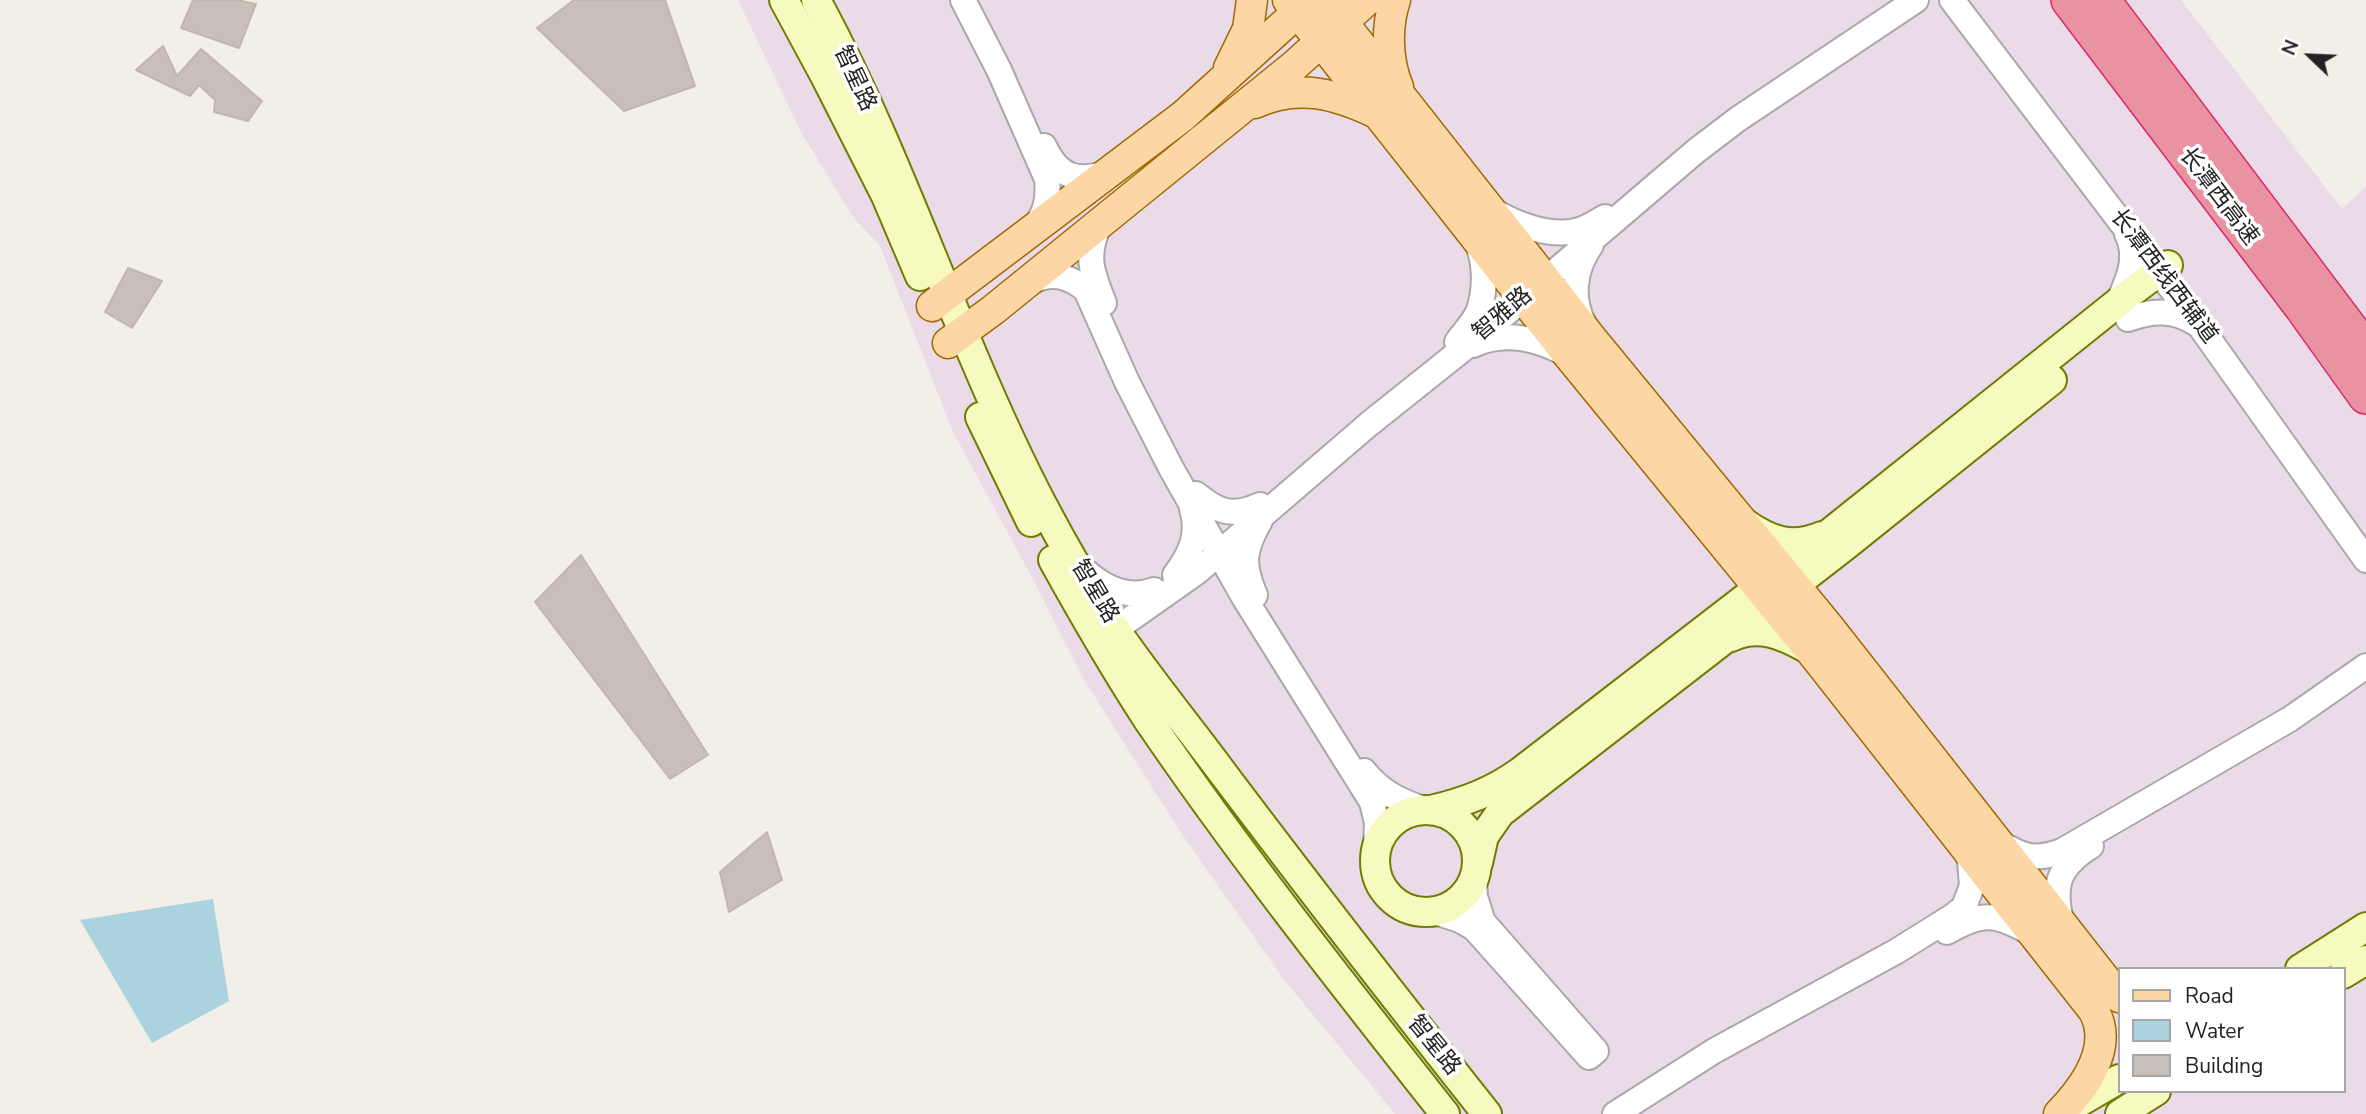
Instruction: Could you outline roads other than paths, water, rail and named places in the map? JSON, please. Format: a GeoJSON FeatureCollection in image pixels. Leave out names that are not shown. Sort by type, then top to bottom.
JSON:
{"type":"FeatureCollection","features":[{"type":"Feature","properties":{"kind":"highway","name":"长潭西高速"},"geometry":{"type":"LineString","coordinates":[[2068,0],[2303,308],[2366,396]]}},
{"type":"Feature","properties":{"kind":"highway","name":"长潭西高速"},"geometry":{"type":"LineString","coordinates":[[2102,0],[2366,350]]}},
{"type":"Feature","properties":{"kind":"main road","name":"智星路"},"geometry":{"type":"LineString","coordinates":[[784,0],[940,300],[1023,508],[1104,631],[1189,779],[1445,1114]]}},
{"type":"Feature","properties":{"kind":"main road","name":"智星路"},"geometry":{"type":"LineString","coordinates":[[816,0],[925,235],[940,300]]}},
{"type":"Feature","properties":{"kind":"main road"},"geometry":{"type":"LineString","coordinates":[[1216,86],[1230,66],[1248,29],[1252,0]]}},
{"type":"Feature","properties":{"kind":"main road"},"geometry":{"type":"LineString","coordinates":[[956,337],[1236,113],[1329,21],[1367,0]]}},
{"type":"Feature","properties":{"kind":"main road"},"geometry":{"type":"LineString","coordinates":[[1390,104],[1390,25],[1395,0]]}},
{"type":"Feature","properties":{"kind":"main road"},"geometry":{"type":"LineString","coordinates":[[940,300],[1183,116],[1299,4],[1329,21],[1390,104],[1581,347],[1776,586],[1808,649],[2094,1011],[2102,1033],[2094,1067],[2059,1114]]}},
{"type":"Feature","properties":{"kind":"main road"},"geometry":{"type":"LineString","coordinates":[[1236,113],[1269,97],[1305,91],[1390,104]]}},
{"type":"Feature","properties":{"kind":"main road"},"geometry":{"type":"LineString","coordinates":[[925,235],[933,247],[955,262],[967,265],[991,263]]}},
{"type":"Feature","properties":{"kind":"main road"},"geometry":{"type":"LineString","coordinates":[[1728,527],[1730,586],[1716,633],[1499,787],[1459,803],[1408,812],[1394,820],[1382,832],[1374,864],[1378,880],[1387,895],[1401,906],[1417,912],[1435,912],[1451,906],[1465,895],[1476,872],[1484,836],[1500,813],[1716,633],[2169,276]]}},
{"type":"Feature","properties":{"kind":"main road"},"geometry":{"type":"LineString","coordinates":[[976,362],[975,348],[979,332],[996,307]]}},
{"type":"Feature","properties":{"kind":"main road","name":"智星路"},"geometry":{"type":"LineString","coordinates":[[956,337],[976,362],[1042,504],[1076,562],[1104,631],[1487,1114]]}},
{"type":"Feature","properties":{"kind":"main road"},"geometry":{"type":"LineString","coordinates":[[1728,527],[1786,542],[1838,539]]}},
{"type":"Feature","properties":{"kind":"main road"},"geometry":{"type":"LineString","coordinates":[[1838,539],[1819,590],[1821,612],[1831,630],[2118,996]]}},
{"type":"Feature","properties":{"kind":"main road"},"geometry":{"type":"LineString","coordinates":[[1776,586],[1831,630]]}},
{"type":"Feature","properties":{"kind":"main road"},"geometry":{"type":"LineString","coordinates":[[1716,633],[1773,632],[1808,649]]}},
{"type":"Feature","properties":{"kind":"main road"},"geometry":{"type":"LineString","coordinates":[[1428,809],[1456,818],[1468,830],[1475,845],[1476,872]]}},
{"type":"Feature","properties":{"kind":"main road"},"geometry":{"type":"LineString","coordinates":[[2303,967],[2366,927]]}},
{"type":"Feature","properties":{"kind":"main road"},"geometry":{"type":"LineString","coordinates":[[2345,973],[2366,960]]}},
{"type":"Feature","properties":{"kind":"main road"},"geometry":{"type":"LineString","coordinates":[[2059,1114],[2118,1080]]}},
{"type":"Feature","properties":{"kind":"main road"},"geometry":{"type":"LineString","coordinates":[[2120,1114],[2153,1093]]}},
{"type":"Feature","properties":{"kind":"street"},"geometry":{"type":"LineString","coordinates":[[964,0],[999,70],[1047,179],[1049,193],[1046,208],[1029,234]]}},
{"type":"Feature","properties":{"kind":"street"},"geometry":{"type":"LineString","coordinates":[[975,0],[1049,158],[1056,167],[1063,173],[1084,178],[1111,172]]}},
{"type":"Feature","properties":{"kind":"street","name":"智雅路"},"geometry":{"type":"LineString","coordinates":[[1104,631],[1220,545],[1369,424],[1605,223],[1738,119],[1891,6],[1916,0]]}},
{"type":"Feature","properties":{"kind":"street","name":"长潭西线西辅道"},"geometry":{"type":"LineString","coordinates":[[1952,0],[2120,221],[2169,276],[2366,544]]}},
{"type":"Feature","properties":{"kind":"street","name":"长潭西线西辅道"},"geometry":{"type":"LineString","coordinates":[[1965,0],[2128,207],[2199,325],[2366,560]]}},
{"type":"Feature","properties":{"kind":"street"},"geometry":{"type":"LineString","coordinates":[[1891,6],[1908,10],[1940,11],[1974,27]]}},
{"type":"Feature","properties":{"kind":"street"},"geometry":{"type":"LineString","coordinates":[[1459,347],[1479,310],[1482,291],[1481,219],[1554,232],[1575,231],[1605,223]]}},
{"type":"Feature","properties":{"kind":"street"},"geometry":{"type":"LineString","coordinates":[[2120,221],[2132,242],[2133,258],[2123,311],[2162,311],[2188,318],[2199,325]]}},
{"type":"Feature","properties":{"kind":"street"},"geometry":{"type":"LineString","coordinates":[[1100,223],[1090,250],[1093,277],[1129,364],[1193,498],[1196,533],[1187,557],[1169,584]]}},
{"type":"Feature","properties":{"kind":"street"},"geometry":{"type":"LineString","coordinates":[[1459,347],[1500,338],[1519,337],[1581,347],[1582,321],[1577,303],[1576,282],[1580,264],[1605,223]]}},
{"type":"Feature","properties":{"kind":"street"},"geometry":{"type":"LineString","coordinates":[[1022,286],[1056,275],[1074,280],[1086,290],[1127,382],[1250,598],[1372,802],[1377,823],[1376,848]]}},
{"type":"Feature","properties":{"kind":"street"},"geometry":{"type":"LineString","coordinates":[[1193,498],[1223,512],[1262,510],[1250,539],[1245,563],[1250,598],[1376,786],[1388,795],[1428,809]]}},
{"type":"Feature","properties":{"kind":"street"},"geometry":{"type":"LineString","coordinates":[[1076,562],[1089,575],[1113,589],[1143,594],[1169,584],[1190,580],[1216,580],[1250,598]]}},
{"type":"Feature","properties":{"kind":"street"},"geometry":{"type":"LineString","coordinates":[[1997,841],[2024,856],[2035,858],[2062,851],[2290,719],[2366,666]]}},
{"type":"Feature","properties":{"kind":"street"},"geometry":{"type":"LineString","coordinates":[[2062,925],[2056,892],[2060,875],[2072,860],[2087,848],[2254,752],[2366,680]]}},
{"type":"Feature","properties":{"kind":"street"},"geometry":{"type":"LineString","coordinates":[[1615,1114],[1714,1052],[1897,951],[1954,916],[1964,907],[1972,886],[1970,861],[1964,847]]}},
{"type":"Feature","properties":{"kind":"street"},"geometry":{"type":"LineString","coordinates":[[1435,912],[1474,928],[1589,1057],[1596,1051],[1483,922],[1475,897],[1476,872]]}},
{"type":"Feature","properties":{"kind":"street"},"geometry":{"type":"LineString","coordinates":[[1631,1114],[1734,1050],[1971,919],[2001,919],[2034,934]]}},
{"type":"Feature","properties":{"kind":"water"},"geometry":{"type":"Polygon","coordinates":[[[213,899],[229,1001],[152,1043],[80,920],[213,899]]]}}]}
